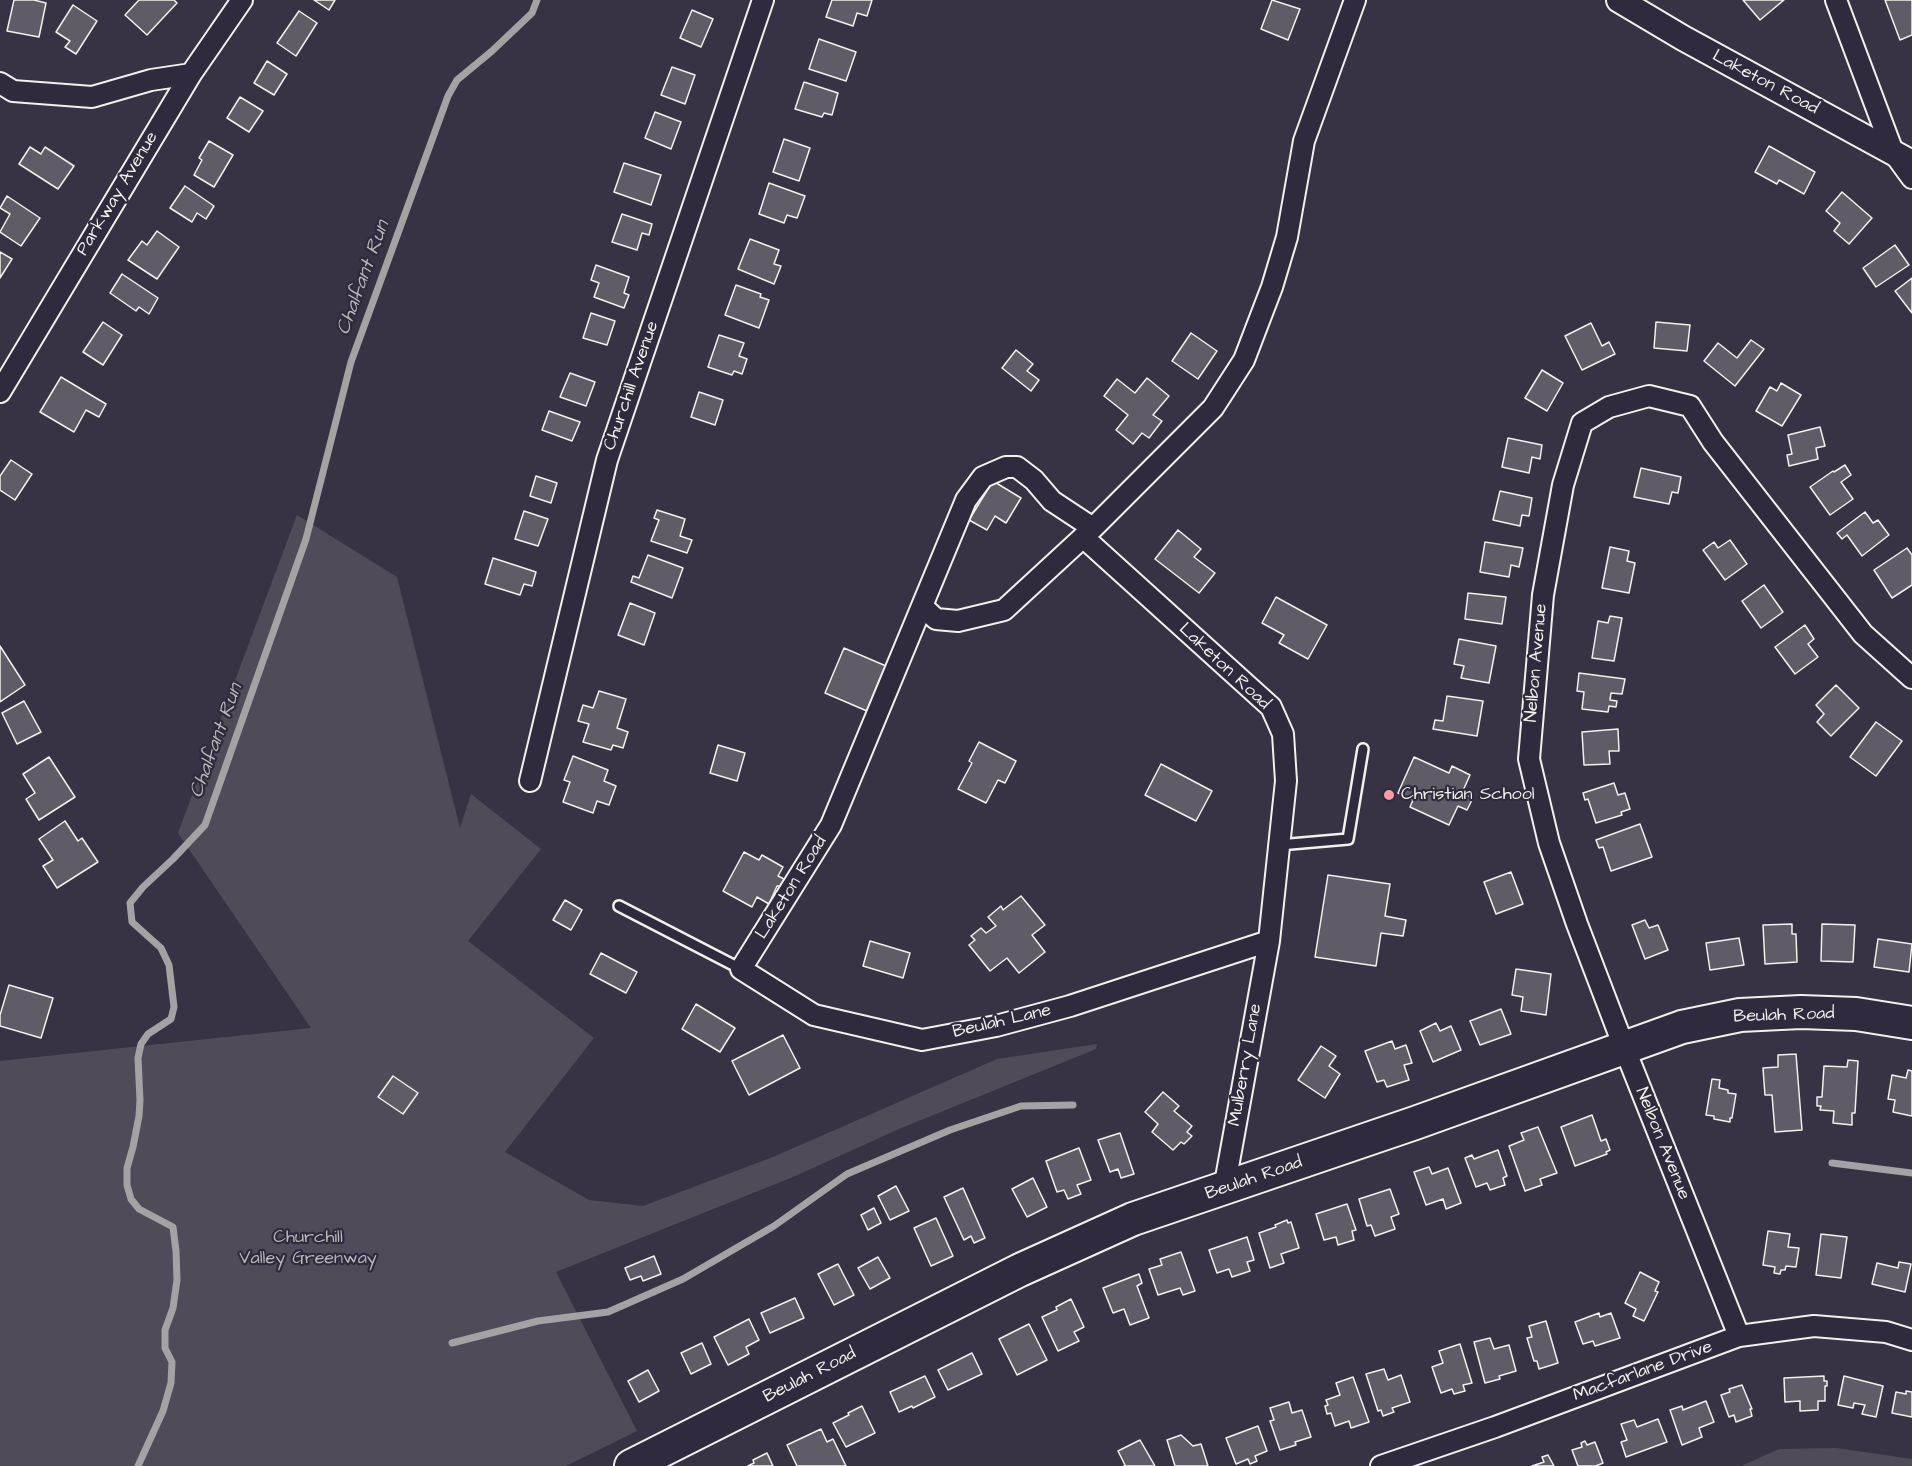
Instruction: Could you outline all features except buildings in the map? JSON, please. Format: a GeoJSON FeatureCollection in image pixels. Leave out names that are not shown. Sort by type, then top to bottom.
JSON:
{"type":"FeatureCollection","features":[{"type":"Feature","properties":{"kind":"main road","name":"Beulah Road"},"geometry":{"type":"LineString","coordinates":[[631,1466],[1020,1270],[1133,1219],[1415,1123],[1624,1047],[1682,1027],[1740,1015],[1801,1012],[1856,1014],[1912,1023]]}},
{"type":"Feature","properties":{"kind":"street","name":"Parkway Avenue"},"geometry":{"type":"LineString","coordinates":[[0,392],[190,74],[242,0]]}},
{"type":"Feature","properties":{"kind":"street","name":"Churchill Avenue"},"geometry":{"type":"LineString","coordinates":[[530,781],[607,460],[763,0]]}},
{"type":"Feature","properties":{"kind":"street"},"geometry":{"type":"LineString","coordinates":[[923,607],[936,619],[958,621],[1004,610],[1088,533],[1213,408],[1244,360],[1272,287],[1287,237],[1305,141],[1355,0]]}},
{"type":"Feature","properties":{"kind":"street","name":"Laketon Road"},"geometry":{"type":"LineString","coordinates":[[1619,0],[1683,38],[1902,157]]}},
{"type":"Feature","properties":{"kind":"street"},"geometry":{"type":"LineString","coordinates":[[1836,0],[1912,178]]}},
{"type":"Feature","properties":{"kind":"street"},"geometry":{"type":"LineString","coordinates":[[0,84],[13,91],[92,98],[151,80],[190,74]]}},
{"type":"Feature","properties":{"kind":"street","name":"Nelbon Avenue"},"geometry":{"type":"LineString","coordinates":[[1739,1336],[1577,924],[1549,843],[1529,759],[1543,595],[1563,486],[1582,423],[1610,407],[1649,396],[1690,406],[1713,442],[1863,634],[1912,678]]}},
{"type":"Feature","properties":{"kind":"street","name":"Laketon Road"},"geometry":{"type":"LineString","coordinates":[[741,969],[831,825],[966,500],[983,477],[1006,467],[1017,467],[1034,480],[1052,501],[1271,707],[1283,734],[1286,781],[1269,941]]}},
{"type":"Feature","properties":{"kind":"street","name":"Beulah Lane"},"geometry":{"type":"LineString","coordinates":[[741,969],[814,1015],[922,1040],[996,1026],[1070,1006],[1269,941]]}},
{"type":"Feature","properties":{"kind":"street","name":"Mulberry Lane"},"geometry":{"type":"LineString","coordinates":[[1224,1189],[1269,941]]}},
{"type":"Feature","properties":{"kind":"street","name":"Macfarlane Drive"},"geometry":{"type":"LineString","coordinates":[[1381,1466],[1495,1427],[1739,1336],[1814,1326],[1886,1332],[1912,1340]]}},
{"type":"Feature","properties":{"kind":"lane"},"geometry":{"type":"LineString","coordinates":[[1279,845],[1348,839],[1363,748]]}},
{"type":"Feature","properties":{"kind":"lane"},"geometry":{"type":"LineString","coordinates":[[619,906],[741,969]]}},
{"type":"Feature","properties":{"kind":"green space","name":"Churchill Valley Greenway"},"geometry":{"type":"Polygon","coordinates":[[[297,515],[397,577],[460,828],[471,794],[541,849],[468,941],[594,1038],[505,1152],[589,1200],[643,1206],[773,1157],[997,1059],[1097,1044],[1096,1049],[899,1129],[793,1177],[556,1272],[637,1431],[566,1466],[0,1466],[0,1061],[311,1028],[178,833],[297,515]]]}},
{"type":"Feature","properties":{"kind":"green space"},"geometry":{"type":"Polygon","coordinates":[[[1837,1448],[1912,1459],[1912,1466],[1741,1466],[1779,1449],[1837,1448]]]}},
{"type":"Feature","properties":{"kind":"waterway","name":"Chalfant Run"},"geometry":{"type":"LineString","coordinates":[[138,1466],[163,1411],[171,1383],[172,1362],[165,1348],[165,1330],[173,1308],[177,1280],[176,1251],[173,1227],[139,1209],[131,1199],[127,1185],[127,1168],[139,1116],[138,1058],[141,1044],[148,1034],[171,1019],[174,1007],[169,965],[161,948],[132,922],[130,903],[205,825],[306,539],[351,362],[448,96],[457,80],[532,13],[537,0]]}},
{"type":"Feature","properties":{"kind":"waterway"},"geometry":{"type":"LineString","coordinates":[[452,1343],[538,1321],[608,1312],[683,1279],[774,1226],[847,1174],[950,1130],[1021,1106],[1073,1105]]}},
{"type":"Feature","properties":{"kind":"waterway"},"geometry":{"type":"LineString","coordinates":[[1832,1163],[1912,1173]]}},
{"type":"Feature","properties":{"kind":"place","name":"Christian School"},"geometry":{"type":"Point","coordinates":[1389,795]}}]}
